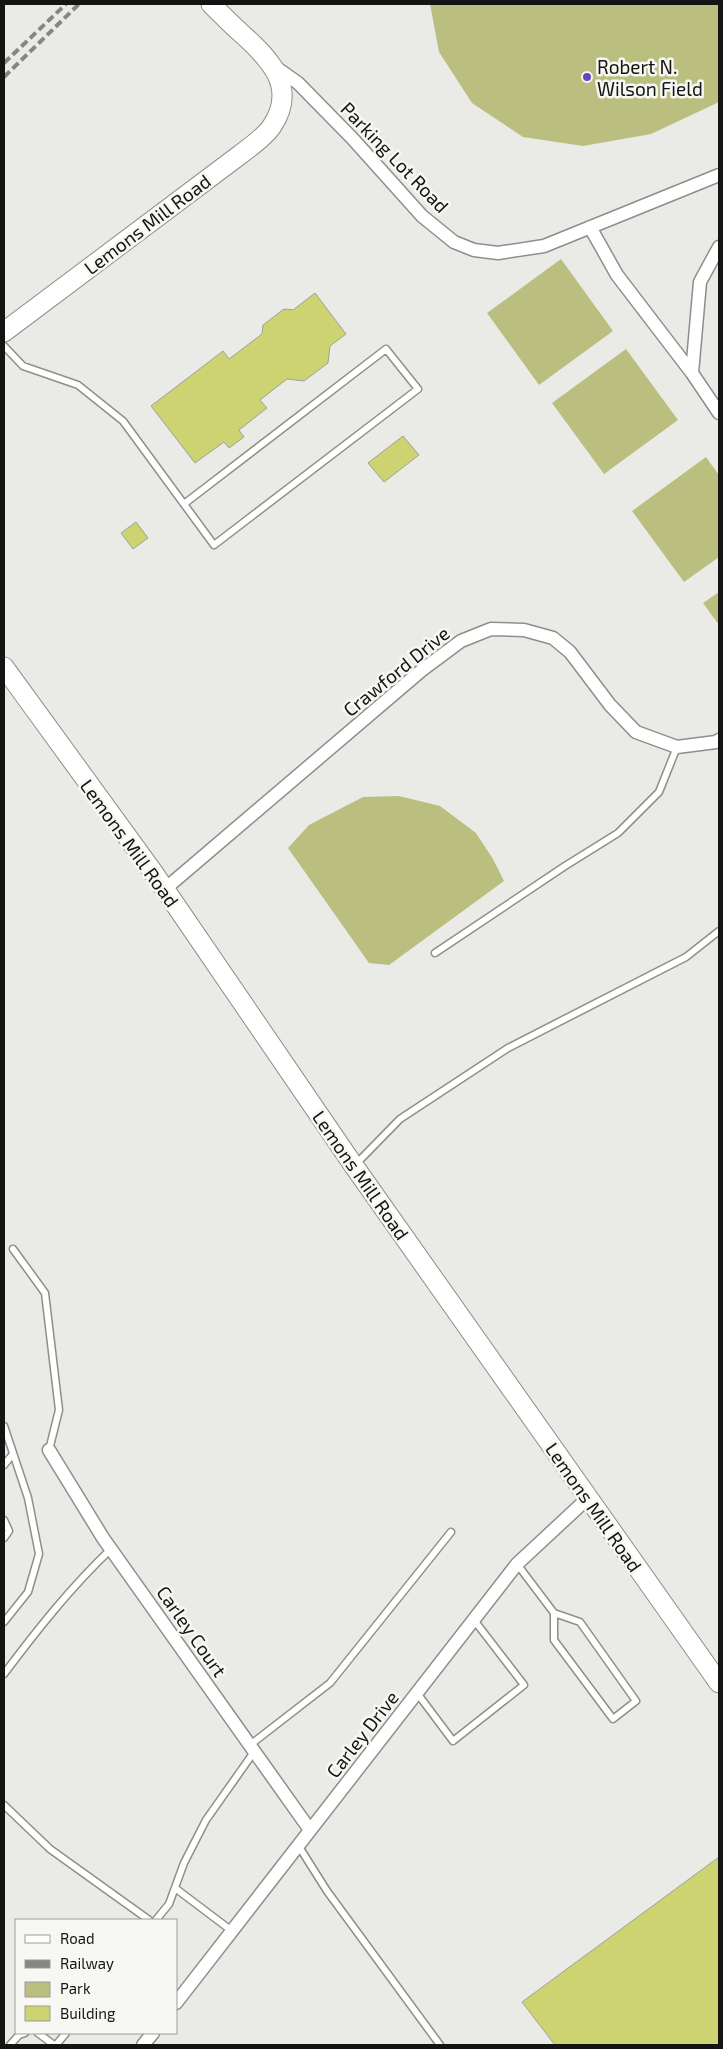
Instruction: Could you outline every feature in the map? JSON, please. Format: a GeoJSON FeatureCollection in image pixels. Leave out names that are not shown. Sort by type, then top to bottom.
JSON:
{"type":"FeatureCollection","features":[{"type":"Feature","properties":{"kind":"street"},"geometry":{"type":"LineString","coordinates":[[211,4],[255,45],[270,63]]}},
{"type":"Feature","properties":{"kind":"street","name":"Lemons Mill Road"},"geometry":{"type":"LineString","coordinates":[[4,332],[246,150],[273,125],[283,96],[282,85],[270,63]]}},
{"type":"Feature","properties":{"kind":"street","name":"Parking Lot Road"},"geometry":{"type":"LineString","coordinates":[[270,63],[298,83],[352,138],[422,216],[454,242],[474,250],[498,253],[544,246],[719,175]]}},
{"type":"Feature","properties":{"kind":"street"},"geometry":{"type":"LineString","coordinates":[[590,227],[617,275],[692,373],[719,413]]}},
{"type":"Feature","properties":{"kind":"street"},"geometry":{"type":"LineString","coordinates":[[692,373],[700,282],[719,247]]}},
{"type":"Feature","properties":{"kind":"street","name":"Crawford Drive"},"geometry":{"type":"LineString","coordinates":[[164,889],[422,670],[460,641],[491,629],[524,630],[553,638],[570,652],[610,706],[636,732],[677,746],[716,742],[719,740]]}},
{"type":"Feature","properties":{"kind":"street","name":"Lemons Mill Road"},"geometry":{"type":"LineString","coordinates":[[4,667],[164,889],[354,1166],[719,1683]]}},
{"type":"Feature","properties":{"kind":"street","name":"Carley Court"},"geometry":{"type":"LineString","coordinates":[[50,1450],[111,1549],[310,1830]]}},
{"type":"Feature","properties":{"kind":"street","name":"Carley Drive"},"geometry":{"type":"LineString","coordinates":[[178,1999],[517,1564],[588,1498]]}},
{"type":"Feature","properties":{"kind":"street"},"geometry":{"type":"LineString","coordinates":[[143,2045],[152,2034]]}},
{"type":"Feature","properties":{"kind":"lane"},"geometry":{"type":"LineString","coordinates":[[4,346],[23,366],[78,385],[123,421],[214,545],[418,389],[386,349],[184,504]]}},
{"type":"Feature","properties":{"kind":"lane"},"geometry":{"type":"LineString","coordinates":[[435,954],[565,866],[618,833],[659,792],[677,746]]}},
{"type":"Feature","properties":{"kind":"lane"},"geometry":{"type":"LineString","coordinates":[[354,1166],[400,1119],[500,1053],[686,956],[719,931]]}},
{"type":"Feature","properties":{"kind":"lane"},"geometry":{"type":"LineString","coordinates":[[13,1249],[45,1293],[59,1410],[50,1450]]}},
{"type":"Feature","properties":{"kind":"lane"},"geometry":{"type":"LineString","coordinates":[[4,1426],[28,1498],[39,1554],[28,1592],[4,1622]]}},
{"type":"Feature","properties":{"kind":"lane"},"geometry":{"type":"LineString","coordinates":[[4,1465],[13,1454]]}},
{"type":"Feature","properties":{"kind":"lane"},"geometry":{"type":"LineString","coordinates":[[4,1520],[9,1531],[4,1538]]}},
{"type":"Feature","properties":{"kind":"lane"},"geometry":{"type":"LineString","coordinates":[[157,1919],[169,1904],[184,1863],[206,1820],[252,1748],[330,1683],[451,1532]]}},
{"type":"Feature","properties":{"kind":"lane"},"geometry":{"type":"LineString","coordinates":[[4,1674],[46,1620],[92,1567],[111,1549]]}},
{"type":"Feature","properties":{"kind":"lane"},"geometry":{"type":"LineString","coordinates":[[517,1564],[554,1613],[580,1622],[636,1701],[613,1719],[554,1640],[554,1613]]}},
{"type":"Feature","properties":{"kind":"lane"},"geometry":{"type":"LineString","coordinates":[[417,1693],[453,1740],[524,1685],[474,1620]]}},
{"type":"Feature","properties":{"kind":"lane"},"geometry":{"type":"LineString","coordinates":[[5,1810],[50,1849],[147,1919]]}},
{"type":"Feature","properties":{"kind":"lane"},"geometry":{"type":"LineString","coordinates":[[298,1845],[327,1891],[440,2045]]}},
{"type":"Feature","properties":{"kind":"lane"},"geometry":{"type":"LineString","coordinates":[[175,1888],[232,1931]]}},
{"type":"Feature","properties":{"kind":"lane"},"geometry":{"type":"LineString","coordinates":[[10,2045],[22,2034]]}},
{"type":"Feature","properties":{"kind":"lane"},"geometry":{"type":"LineString","coordinates":[[39,2034],[55,2045],[65,2034]]}},
{"type":"Feature","properties":{"kind":"green space","name":"Robert N. Wilson Field"},"geometry":{"type":"Polygon","coordinates":[[[430,4],[719,4],[719,102],[651,134],[583,146],[523,137],[472,103],[439,52],[430,4]]]}},
{"type":"Feature","properties":{"kind":"green space"},"geometry":{"type":"Polygon","coordinates":[[[561,259],[613,331],[539,385],[487,313],[561,259]]]}},
{"type":"Feature","properties":{"kind":"green space"},"geometry":{"type":"Polygon","coordinates":[[[626,349],[678,420],[604,474],[552,403],[626,349]]]}},
{"type":"Feature","properties":{"kind":"green space"},"geometry":{"type":"Polygon","coordinates":[[[706,457],[719,475],[719,557],[684,582],[632,511],[706,457]]]}},
{"type":"Feature","properties":{"kind":"green space"},"geometry":{"type":"Polygon","coordinates":[[[719,592],[719,625],[703,603],[719,592]]]}},
{"type":"Feature","properties":{"kind":"green space"},"geometry":{"type":"Polygon","coordinates":[[[399,796],[440,806],[476,833],[493,859],[504,881],[389,965],[369,963],[288,848],[309,825],[363,797],[399,796]]]}},
{"type":"Feature","properties":{"kind":"building"},"geometry":{"type":"Polygon","coordinates":[[[315,293],[346,334],[330,346],[328,363],[304,381],[287,379],[260,400],[267,408],[239,430],[244,437],[229,448],[224,442],[195,463],[151,406],[223,351],[229,359],[262,334],[263,325],[284,309],[293,310],[315,293]]]}},
{"type":"Feature","properties":{"kind":"building"},"geometry":{"type":"Polygon","coordinates":[[[403,436],[419,455],[384,482],[368,463],[403,436]]]}},
{"type":"Feature","properties":{"kind":"building"},"geometry":{"type":"Polygon","coordinates":[[[136,522],[148,538],[133,549],[121,533],[136,522]]]}},
{"type":"Feature","properties":{"kind":"building"},"geometry":{"type":"Polygon","coordinates":[[[719,1857],[719,2045],[555,2045],[522,2002],[719,1857]]]}},
{"type":"Feature","properties":{"kind":"railway"},"geometry":{"type":"LineString","coordinates":[[4,63],[66,4]]}},
{"type":"Feature","properties":{"kind":"railway"},"geometry":{"type":"LineString","coordinates":[[4,77],[79,4]]}},
{"type":"Feature","properties":{"kind":"place","name":"Robert N. Wilson Field"},"geometry":{"type":"Point","coordinates":[587,77]}}]}
